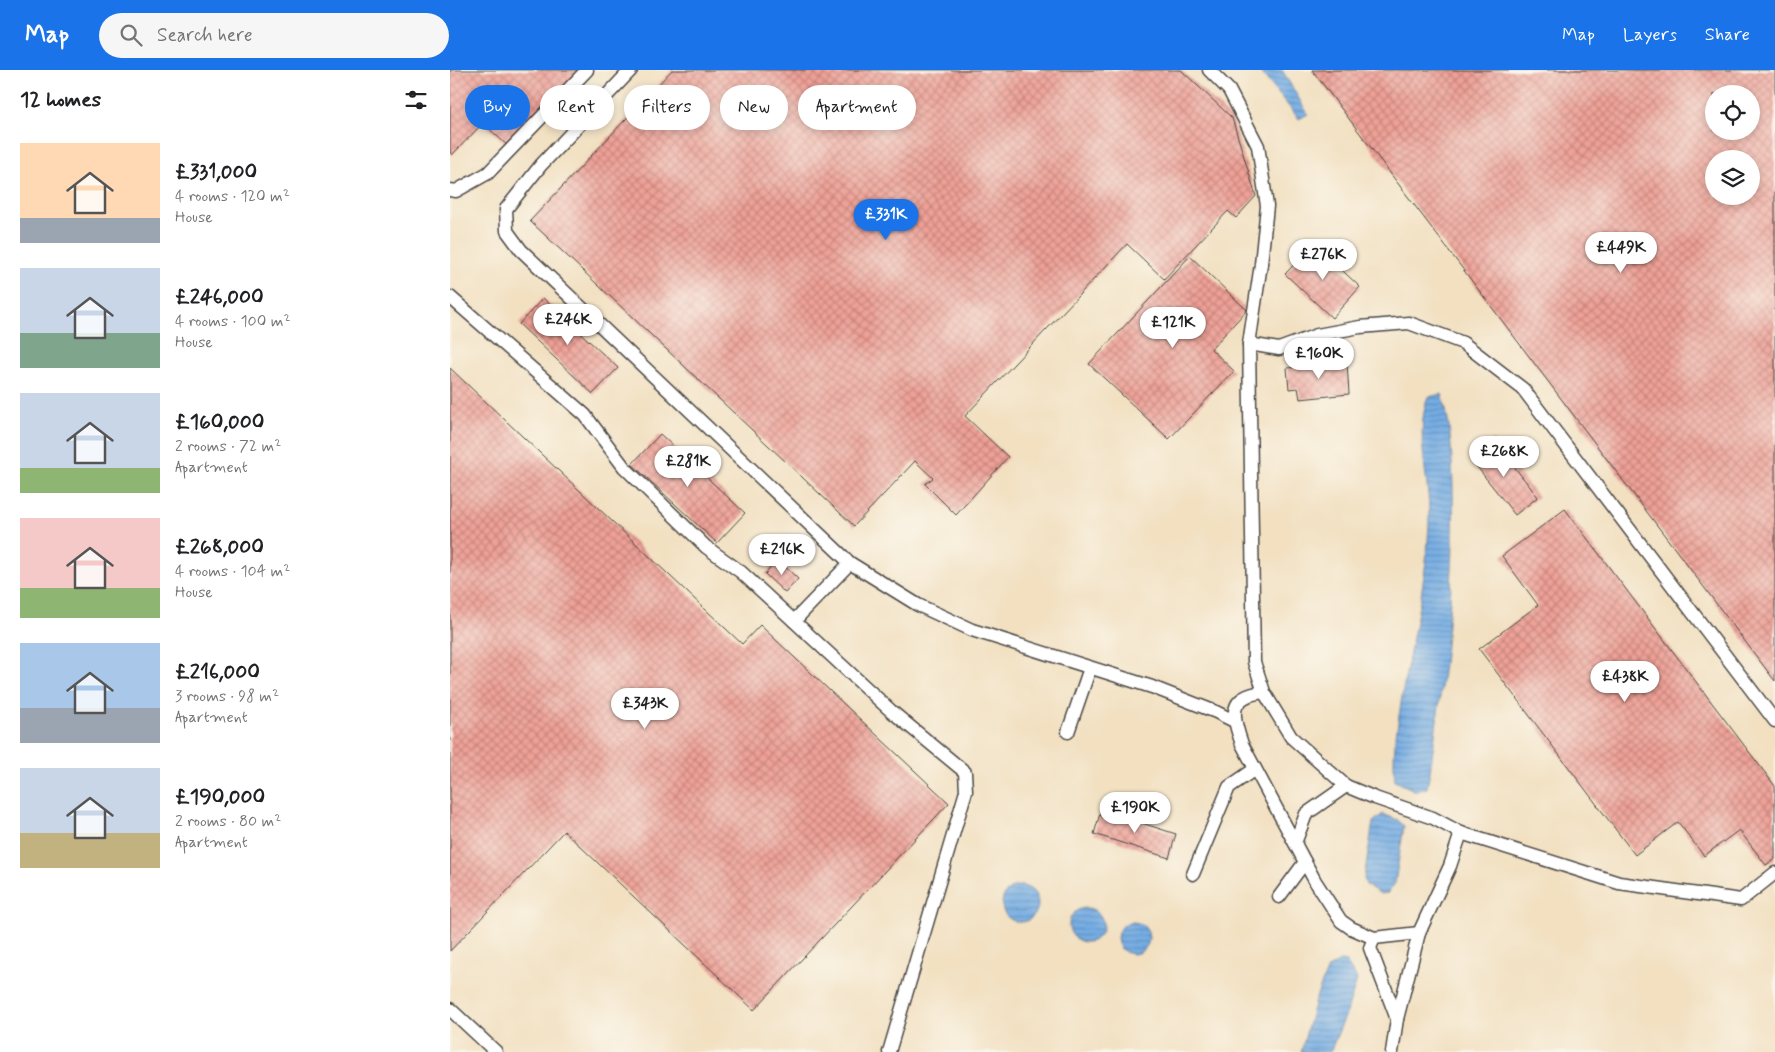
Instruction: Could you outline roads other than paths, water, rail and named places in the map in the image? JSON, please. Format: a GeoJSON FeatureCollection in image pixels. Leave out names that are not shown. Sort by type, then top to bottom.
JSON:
{"type":"FeatureCollection","features":[{"type":"Feature","properties":{"kind":"lane"},"geometry":{"type":"LineString","coordinates":[[450,190],[456,191],[488,172],[587,70]]}},
{"type":"Feature","properties":{"kind":"lane"},"geometry":{"type":"LineString","coordinates":[[631,70],[519,190],[506,209],[507,231],[521,250],[850,563],[918,605],[972,630],[1175,695],[1234,721]]}},
{"type":"Feature","properties":{"kind":"lane"},"geometry":{"type":"LineString","coordinates":[[1209,70],[1229,90],[1258,146],[1266,206],[1262,264],[1249,344],[1254,662],[1264,692],[1290,736],[1346,786],[1433,818],[1461,833],[1619,883],[1741,900],[1775,873]]}},
{"type":"Feature","properties":{"kind":"lane"},"geometry":{"type":"LineString","coordinates":[[450,297],[584,415],[624,467],[706,547],[741,572],[890,710],[965,772],[966,791],[889,1052]]}},
{"type":"Feature","properties":{"kind":"lane"},"geometry":{"type":"LineString","coordinates":[[1249,344],[1279,348],[1317,335],[1360,327],[1409,323],[1463,343],[1523,389],[1775,721]]}},
{"type":"Feature","properties":{"kind":"lane"},"geometry":{"type":"LineString","coordinates":[[794,621],[850,563]]}},
{"type":"Feature","properties":{"kind":"lane"},"geometry":{"type":"LineString","coordinates":[[1068,732],[1090,668]]}},
{"type":"Feature","properties":{"kind":"lane"},"geometry":{"type":"LineString","coordinates":[[1264,692],[1251,694],[1241,699],[1235,708],[1234,721],[1242,744],[1255,769],[1305,862],[1341,921],[1351,928],[1374,938],[1419,933]]}},
{"type":"Feature","properties":{"kind":"lane"},"geometry":{"type":"LineString","coordinates":[[1192,874],[1229,787],[1255,769]]}},
{"type":"Feature","properties":{"kind":"lane"},"geometry":{"type":"LineString","coordinates":[[1295,843],[1306,814],[1346,786]]}},
{"type":"Feature","properties":{"kind":"lane"},"geometry":{"type":"LineString","coordinates":[[1392,1052],[1397,1019],[1419,933],[1450,866],[1461,833]]}},
{"type":"Feature","properties":{"kind":"lane"},"geometry":{"type":"LineString","coordinates":[[1279,897],[1305,862]]}},
{"type":"Feature","properties":{"kind":"lane"},"geometry":{"type":"LineString","coordinates":[[1374,938],[1370,948],[1397,1019]]}},
{"type":"Feature","properties":{"kind":"lane"},"geometry":{"type":"LineString","coordinates":[[450,1009],[496,1052]]}},
{"type":"Feature","properties":{"kind":"water"},"geometry":{"type":"Polygon","coordinates":[[[1259,70],[1282,70],[1308,114],[1299,119],[1259,70]]]}},
{"type":"Feature","properties":{"kind":"water"},"geometry":{"type":"Polygon","coordinates":[[[1442,394],[1449,428],[1452,464],[1453,523],[1450,594],[1444,666],[1430,772],[1427,788],[1416,791],[1395,781],[1394,754],[1404,686],[1422,590],[1428,542],[1429,503],[1422,441],[1424,411],[1428,397],[1442,394]]]}},
{"type":"Feature","properties":{"kind":"water"},"geometry":{"type":"Polygon","coordinates":[[[1383,814],[1398,820],[1404,826],[1395,883],[1388,893],[1381,894],[1366,885],[1364,878],[1373,822],[1383,814]]]}},
{"type":"Feature","properties":{"kind":"water"},"geometry":{"type":"Polygon","coordinates":[[[1020,886],[1033,891],[1038,904],[1033,917],[1020,922],[1007,917],[1002,904],[1007,891],[1020,886]]]}},
{"type":"Feature","properties":{"kind":"water"},"geometry":{"type":"Polygon","coordinates":[[[1086,908],[1093,909],[1098,913],[1102,918],[1102,932],[1098,937],[1093,941],[1086,942],[1079,941],[1074,937],[1070,932],[1069,925],[1070,918],[1074,913],[1079,909],[1086,908]]]}},
{"type":"Feature","properties":{"kind":"water"},"geometry":{"type":"Polygon","coordinates":[[[1133,922],[1145,926],[1149,938],[1145,950],[1133,954],[1121,950],[1117,938],[1121,926],[1133,922]]]}},
{"type":"Feature","properties":{"kind":"water"},"geometry":{"type":"Polygon","coordinates":[[[1340,961],[1346,962],[1357,979],[1347,1012],[1330,1052],[1301,1052],[1315,1000],[1328,968],[1340,961]]]}}]}
